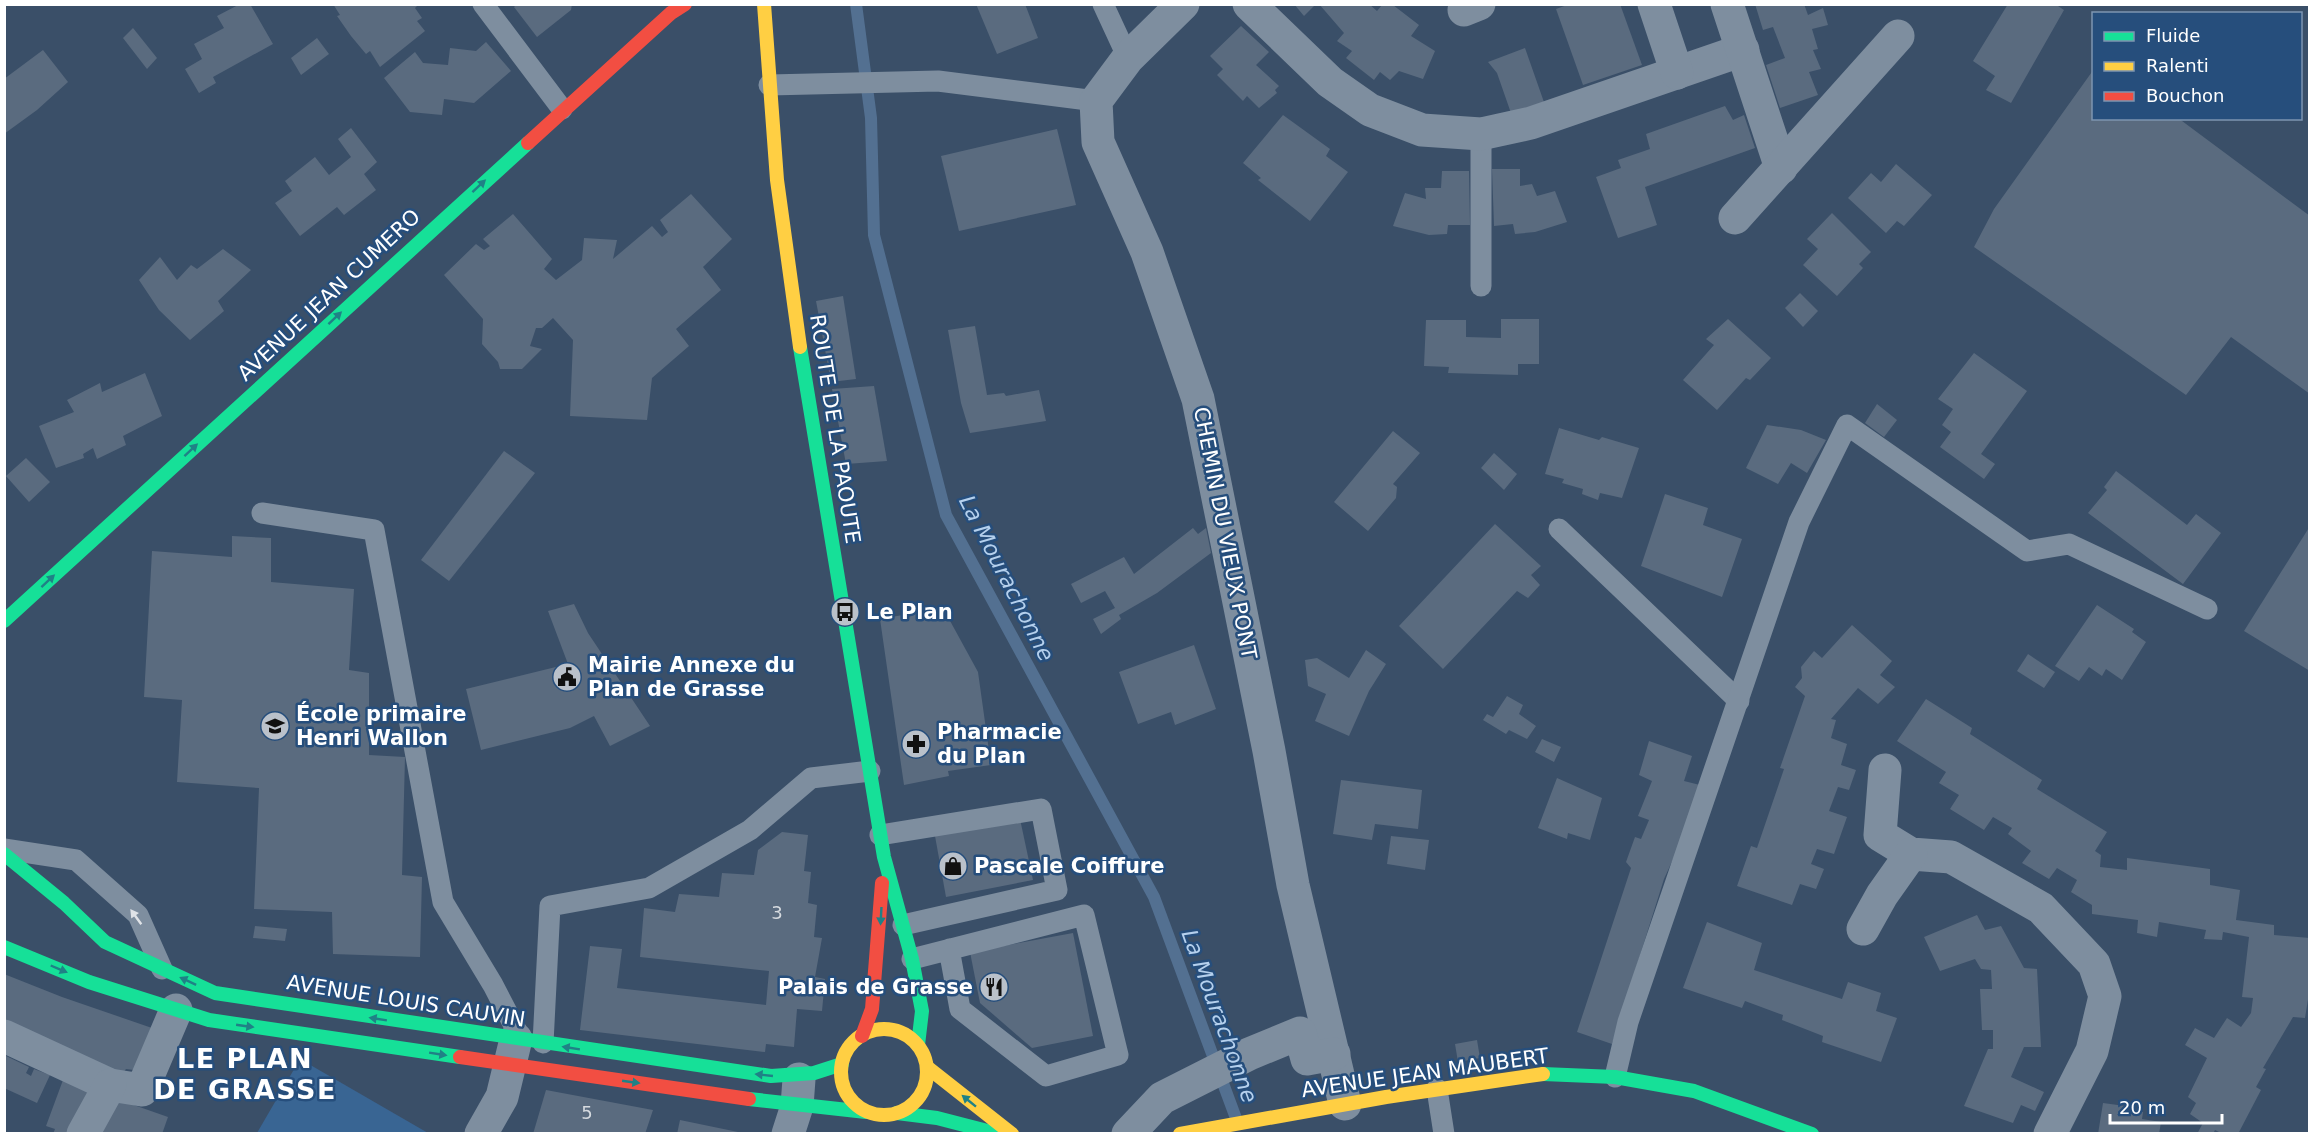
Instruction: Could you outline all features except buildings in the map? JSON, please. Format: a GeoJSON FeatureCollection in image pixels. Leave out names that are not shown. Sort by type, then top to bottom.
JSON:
{"type":"FeatureCollection","features":[{"type":"Feature","properties":{"kind":"street","name":"AVENUE JEAN CUMERO"},"geometry":{"type":"LineString","coordinates":[[4,621],[562,109],[671,12],[685,4]]}},
{"type":"Feature","properties":{"kind":"street","name":"ROUTE DE LA PAOUTE"},"geometry":{"type":"LineString","coordinates":[[764,4],[777,180],[796,324],[884,857],[912,960],[922,1011],[918,1045]]}},
{"type":"Feature","properties":{"kind":"street"},"geometry":{"type":"LineString","coordinates":[[1096,101],[1128,58],[1183,4]]}},
{"type":"Feature","properties":{"kind":"street"},"geometry":{"type":"LineString","coordinates":[[1249,4],[1330,82],[1370,110],[1422,130],[1481,134],[1531,123],[1743,50]]}},
{"type":"Feature","properties":{"kind":"street"},"geometry":{"type":"LineString","coordinates":[[1654,4],[1677,73]]}},
{"type":"Feature","properties":{"kind":"street"},"geometry":{"type":"LineString","coordinates":[[1728,4],[1781,168]]}},
{"type":"Feature","properties":{"kind":"street"},"geometry":{"type":"LineString","coordinates":[[1735,218],[1898,36]]}},
{"type":"Feature","properties":{"kind":"street","name":"CHEMIN DU VIEUX PONT"},"geometry":{"type":"LineString","coordinates":[[1096,101],[1098,142],[1147,252],[1198,399],[1269,751],[1293,885],[1345,1104]]}},
{"type":"Feature","properties":{"kind":"street"},"geometry":{"type":"LineString","coordinates":[[1885,770],[1880,835],[1911,854],[1951,856],[2042,908],[2094,964],[2105,996],[2092,1051],[2050,1134]]}},
{"type":"Feature","properties":{"kind":"street","name":"AVENUE LOUIS CAUVIN"},"geometry":{"type":"LineString","coordinates":[[4,854],[64,903],[103,947],[162,969],[215,993],[522,1047],[792,1120],[866,1112]]}},
{"type":"Feature","properties":{"kind":"street"},"geometry":{"type":"LineString","coordinates":[[1863,929],[1882,895],[1911,854]]}},
{"type":"Feature","properties":{"kind":"street","name":"ROUTE DE LA PAOUTE"},"geometry":{"type":"LineString","coordinates":[[862,1036],[872,1009],[880,934],[884,857]]}},
{"type":"Feature","properties":{"kind":"street","name":"AVENUE LOUIS CAUVIN"},"geometry":{"type":"LineString","coordinates":[[4,947],[176,1010],[210,1020],[522,1047],[771,1076],[799,1074],[842,1064]]}},
{"type":"Feature","properties":{"kind":"street"},"geometry":{"type":"LineString","coordinates":[[4,1036],[110,1085],[142,1090],[176,1010]]}},
{"type":"Feature","properties":{"kind":"street"},"geometry":{"type":"LineString","coordinates":[[999,1134],[937,1118],[897,1113],[876,1115],[866,1112],[846,1092],[842,1078],[842,1064],[849,1048],[873,1030],[885,1029],[909,1036],[918,1045],[927,1066],[1012,1134]]}},
{"type":"Feature","properties":{"kind":"street"},"geometry":{"type":"LineString","coordinates":[[1128,1134],[1162,1098],[1249,1054],[1300,1033],[1307,1059],[1334,1054]]}},
{"type":"Feature","properties":{"kind":"street"},"geometry":{"type":"LineString","coordinates":[[481,1134],[502,1098],[522,1047]]}},
{"type":"Feature","properties":{"kind":"street"},"geometry":{"type":"LineString","coordinates":[[897,1113],[917,1100],[924,1090],[927,1066]]}},
{"type":"Feature","properties":{"kind":"street","name":"AVENUE JEAN MAUBERT"},"geometry":{"type":"LineString","coordinates":[[1186,1133],[1345,1104],[1552,1073],[1615,1077],[1694,1091],[1812,1133]]}},
{"type":"Feature","properties":{"kind":"street"},"geometry":{"type":"LineString","coordinates":[[792,1120],[799,1074]]}},
{"type":"Feature","properties":{"kind":"street"},"geometry":{"type":"LineString","coordinates":[[83,1134],[110,1085]]}},
{"type":"Feature","properties":{"kind":"lane"},"geometry":{"type":"LineString","coordinates":[[483,4],[562,109]]}},
{"type":"Feature","properties":{"kind":"lane"},"geometry":{"type":"LineString","coordinates":[[1103,4],[1128,58]]}},
{"type":"Feature","properties":{"kind":"lane"},"geometry":{"type":"LineString","coordinates":[[769,85],[938,81],[1096,101]]}},
{"type":"Feature","properties":{"kind":"lane"},"geometry":{"type":"LineString","coordinates":[[1481,134],[1481,286]]}},
{"type":"Feature","properties":{"kind":"lane"},"geometry":{"type":"LineString","coordinates":[[1615,1077],[1628,1022],[1799,522],[1847,425],[2027,551],[2068,544],[2206,609]]}},
{"type":"Feature","properties":{"kind":"lane"},"geometry":{"type":"LineString","coordinates":[[262,513],[374,530],[443,902],[493,985],[522,1047]]}},
{"type":"Feature","properties":{"kind":"lane"},"geometry":{"type":"LineString","coordinates":[[1559,529],[1739,702]]}},
{"type":"Feature","properties":{"kind":"lane"},"geometry":{"type":"LineString","coordinates":[[522,1047],[550,906],[649,888],[750,830],[811,778],[870,771]]}},
{"type":"Feature","properties":{"kind":"lane"},"geometry":{"type":"LineString","coordinates":[[880,835],[1041,809],[1057,890],[903,925]]}},
{"type":"Feature","properties":{"kind":"lane"},"geometry":{"type":"LineString","coordinates":[[4,849],[76,860],[138,915],[162,969]]}},
{"type":"Feature","properties":{"kind":"lane"},"geometry":{"type":"LineString","coordinates":[[912,960],[949,949],[1084,915],[1118,1055],[1046,1076],[960,1009],[949,949]]}},
{"type":"Feature","properties":{"kind":"lane"},"geometry":{"type":"LineString","coordinates":[[1437,1089],[1444,1134]]}},
{"type":"Feature","properties":{"kind":"shaded area"},"geometry":{"type":"Polygon","coordinates":[[[300,1059],[428,1133],[257,1133],[300,1059]]]}},
{"type":"Feature","properties":{"kind":"waterway","name":"La Mourachonne"},"geometry":{"type":"LineString","coordinates":[[856,4],[871,118],[874,235],[946,515],[1154,897],[1237,1121]]}},
{"type":"Feature","properties":{"kind":"traffic: fast"},"geometry":{"type":"LineString","coordinates":[[4,621],[528,143]]}},
{"type":"Feature","properties":{"kind":"traffic: fast"},"geometry":{"type":"LineString","coordinates":[[800,347],[884,857],[912,959],[922,1011],[918,1045]]}},
{"type":"Feature","properties":{"kind":"traffic: fast"},"geometry":{"type":"LineString","coordinates":[[4,854],[64,903],[105,942],[215,993],[771,1076],[814,1073],[842,1064]]}},
{"type":"Feature","properties":{"kind":"traffic: fast"},"geometry":{"type":"LineString","coordinates":[[4,947],[89,982],[209,1020],[460,1057]]}},
{"type":"Feature","properties":{"kind":"traffic: fast"},"geometry":{"type":"LineString","coordinates":[[1543,1074],[1615,1077],[1694,1091],[1812,1134]]}},
{"type":"Feature","properties":{"kind":"traffic: fast"},"geometry":{"type":"LineString","coordinates":[[749,1099],[866,1112]]}},
{"type":"Feature","properties":{"kind":"traffic: fast"},"geometry":{"type":"LineString","coordinates":[[897,1113],[937,1118],[999,1134]]}},
{"type":"Feature","properties":{"kind":"traffic: slow"},"geometry":{"type":"LineString","coordinates":[[764,4],[777,180],[800,347]]}},
{"type":"Feature","properties":{"kind":"traffic: slow"},"geometry":{"type":"LineString","coordinates":[[884,1029],[908,1036],[920,1048],[927,1072],[920,1096],[908,1108],[884,1115],[860,1108],[848,1096],[841,1072],[848,1048],[860,1036],[884,1029]]}},
{"type":"Feature","properties":{"kind":"traffic: slow"},"geometry":{"type":"LineString","coordinates":[[927,1067],[1012,1134]]}},
{"type":"Feature","properties":{"kind":"traffic: slow"},"geometry":{"type":"LineString","coordinates":[[1180,1134],[1386,1097],[1543,1074]]}},
{"type":"Feature","properties":{"kind":"traffic: jam"},"geometry":{"type":"LineString","coordinates":[[528,143],[671,13],[685,4]]}},
{"type":"Feature","properties":{"kind":"traffic: jam"},"geometry":{"type":"LineString","coordinates":[[862,1036],[872,1009],[882,883]]}},
{"type":"Feature","properties":{"kind":"traffic: jam"},"geometry":{"type":"LineString","coordinates":[[460,1057],[749,1099]]}},
{"type":"Feature","properties":{"kind":"place","name":"Le Plan"},"geometry":{"type":"Point","coordinates":[845,612]}},
{"type":"Feature","properties":{"kind":"place","name":"Mairie Annexe du Plan de Grasse"},"geometry":{"type":"Point","coordinates":[567,677]}},
{"type":"Feature","properties":{"kind":"place","name":"École primaire Henri Wallon"},"geometry":{"type":"Point","coordinates":[275,726]}},
{"type":"Feature","properties":{"kind":"place","name":"Pharmacie du Plan"},"geometry":{"type":"Point","coordinates":[916,744]}},
{"type":"Feature","properties":{"kind":"place","name":"Pascale Coiffure"},"geometry":{"type":"Point","coordinates":[953,866]}},
{"type":"Feature","properties":{"kind":"place","name":"Palais de Grasse"},"geometry":{"type":"Point","coordinates":[994,987]}},
{"type":"Feature","properties":{"kind":"district","name":"LE PLAN DE GRASSE"},"geometry":{"type":"Point","coordinates":[245,1074]}}]}
